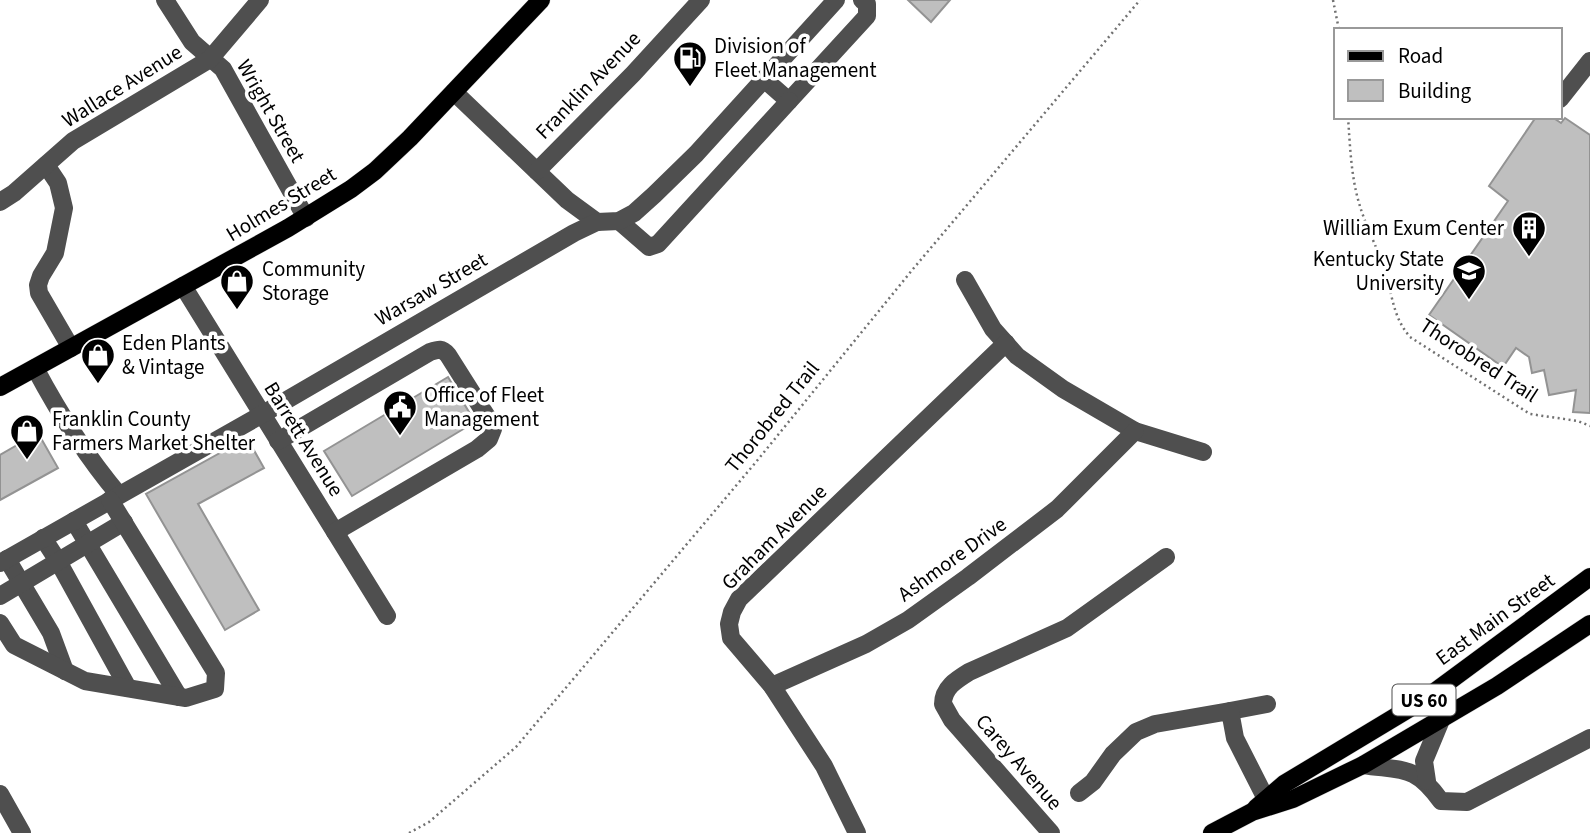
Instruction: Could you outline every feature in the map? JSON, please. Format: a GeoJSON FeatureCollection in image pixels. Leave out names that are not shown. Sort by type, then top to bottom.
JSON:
{"type":"FeatureCollection","features":[{"type":"Feature","properties":{"kind":"main road","name":"Holmes Street"},"geometry":{"type":"LineString","coordinates":[[0,387],[306,218],[375,171],[410,138],[541,0]]}},
{"type":"Feature","properties":{"kind":"main road","name":"East Main Street"},"geometry":{"type":"LineString","coordinates":[[1252,812],[1284,784],[1425,699],[1590,578]]}},
{"type":"Feature","properties":{"kind":"main road","name":"East Main Street"},"geometry":{"type":"LineString","coordinates":[[1212,833],[1252,812],[1293,799],[1363,765],[1497,686],[1590,624]]}},
{"type":"Feature","properties":{"kind":"street","name":"Wright Street"},"geometry":{"type":"LineString","coordinates":[[165,0],[192,42],[223,69],[306,218]]}},
{"type":"Feature","properties":{"kind":"street","name":"Wallace Avenue"},"geometry":{"type":"LineString","coordinates":[[0,202],[73,141],[210,59],[260,0]]}},
{"type":"Feature","properties":{"kind":"street","name":"Franklin Avenue"},"geometry":{"type":"LineString","coordinates":[[537,171],[633,74],[701,0]]}},
{"type":"Feature","properties":{"kind":"street"},"geometry":{"type":"LineString","coordinates":[[836,0],[662,187],[634,212],[619,221],[649,247],[658,244],[867,16],[867,4],[862,0]]}},
{"type":"Feature","properties":{"kind":"street"},"geometry":{"type":"LineString","coordinates":[[1562,96],[1590,61]]}},
{"type":"Feature","properties":{"kind":"street"},"geometry":{"type":"LineString","coordinates":[[764,79],[789,101]]}},
{"type":"Feature","properties":{"kind":"street"},"geometry":{"type":"LineString","coordinates":[[454,92],[567,200],[597,222]]}},
{"type":"Feature","properties":{"kind":"street"},"geometry":{"type":"LineString","coordinates":[[46,165],[58,183],[64,208],[55,253],[38,285],[39,293],[71,348]]}},
{"type":"Feature","properties":{"kind":"street","name":"Warsaw Street"},"geometry":{"type":"LineString","coordinates":[[3,561],[520,264],[597,222],[619,221]]}},
{"type":"Feature","properties":{"kind":"street"},"geometry":{"type":"LineString","coordinates":[[965,280],[993,329],[1017,356],[1063,388],[1135,431],[1203,452]]}},
{"type":"Feature","properties":{"kind":"street","name":"Barrett Avenue"},"geometry":{"type":"LineString","coordinates":[[183,286],[387,616]]}},
{"type":"Feature","properties":{"kind":"street","name":"Graham Avenue"},"geometry":{"type":"LineString","coordinates":[[857,833],[824,766],[772,686],[731,638],[729,624],[732,612],[739,599],[1006,343]]}},
{"type":"Feature","properties":{"kind":"street"},"geometry":{"type":"LineString","coordinates":[[278,441],[438,349],[448,355],[491,423],[493,429],[489,439],[477,449],[335,532]]}},
{"type":"Feature","properties":{"kind":"street"},"geometry":{"type":"LineString","coordinates":[[0,622],[14,645],[85,681],[187,698],[215,689],[216,673],[124,522],[115,498],[54,403],[35,368]]}},
{"type":"Feature","properties":{"kind":"street","name":"Ashmore Drive"},"geometry":{"type":"LineString","coordinates":[[772,686],[866,644],[908,620],[1057,509],[1135,431]]}},
{"type":"Feature","properties":{"kind":"street"},"geometry":{"type":"LineString","coordinates":[[74,521],[179,697]]}},
{"type":"Feature","properties":{"kind":"street"},"geometry":{"type":"LineString","coordinates":[[0,596],[124,522]]}},
{"type":"Feature","properties":{"kind":"street"},"geometry":{"type":"LineString","coordinates":[[43,538],[128,688]]}},
{"type":"Feature","properties":{"kind":"street","name":"Carey Avenue"},"geometry":{"type":"LineString","coordinates":[[1051,833],[952,720],[944,709],[942,699],[948,688],[957,680],[1067,628],[1166,557]]}},
{"type":"Feature","properties":{"kind":"street"},"geometry":{"type":"LineString","coordinates":[[3,561],[22,583],[51,633],[65,671]]}},
{"type":"Feature","properties":{"kind":"street"},"geometry":{"type":"LineString","coordinates":[[1079,793],[1093,782],[1113,754],[1136,732],[1155,724],[1267,704]]}},
{"type":"Feature","properties":{"kind":"street"},"geometry":{"type":"LineString","coordinates":[[1230,711],[1235,738],[1266,799]]}},
{"type":"Feature","properties":{"kind":"street"},"geometry":{"type":"LineString","coordinates":[[1441,720],[1424,761],[1427,781],[1441,802],[1467,802],[1590,738]]}},
{"type":"Feature","properties":{"kind":"street"},"geometry":{"type":"LineString","coordinates":[[1363,765],[1408,771],[1427,781]]}},
{"type":"Feature","properties":{"kind":"street"},"geometry":{"type":"LineString","coordinates":[[0,794],[22,833]]}},
{"type":"Feature","properties":{"kind":"path","name":"Thorobred Trail"},"geometry":{"type":"LineString","coordinates":[[409,833],[429,822],[516,747],[1140,0]]}},
{"type":"Feature","properties":{"kind":"path"},"geometry":{"type":"LineString","coordinates":[[1333,0],[1339,28]]}},
{"type":"Feature","properties":{"kind":"path","name":"Thorobred Trail"},"geometry":{"type":"LineString","coordinates":[[1348,119],[1359,202],[1388,279],[1393,307],[1410,337],[1530,414],[1578,421],[1590,426]]}},
{"type":"Feature","properties":{"kind":"building"},"geometry":{"type":"Polygon","coordinates":[[[908,0],[950,0],[931,22],[908,0]]]}},
{"type":"Feature","properties":{"kind":"building","name":"William Exum Center"},"geometry":{"type":"Polygon","coordinates":[[[1565,118],[1590,135],[1590,413],[1573,412],[1576,390],[1549,395],[1544,370],[1532,373],[1529,357],[1516,348],[1503,367],[1429,315],[1508,201],[1489,186],[1535,119],[1555,119],[1561,123],[1565,118]]]}},
{"type":"Feature","properties":{"kind":"building","name":"Office of Fleet Management"},"geometry":{"type":"Polygon","coordinates":[[[448,377],[475,422],[352,496],[324,451],[448,377]]]}},
{"type":"Feature","properties":{"kind":"building","name":"Franklin County Farmers Market Shelter"},"geometry":{"type":"Polygon","coordinates":[[[38,433],[58,468],[0,500],[0,455],[38,433]]]}},
{"type":"Feature","properties":{"kind":"building"},"geometry":{"type":"Polygon","coordinates":[[[247,438],[264,468],[198,504],[259,610],[225,630],[146,494],[247,438]]]}},
{"type":"Feature","properties":{"kind":"place","name":"Division of Fleet Management"},"geometry":{"type":"Point","coordinates":[690,88]}},
{"type":"Feature","properties":{"kind":"place","name":"William Exum Center"},"geometry":{"type":"Point","coordinates":[1529,258]}},
{"type":"Feature","properties":{"kind":"place","name":"Kentucky State University"},"geometry":{"type":"Point","coordinates":[1469,301]}},
{"type":"Feature","properties":{"kind":"place","name":"Community Storage"},"geometry":{"type":"Point","coordinates":[237,311]}},
{"type":"Feature","properties":{"kind":"place","name":"Eden Plants & Vintage"},"geometry":{"type":"Point","coordinates":[98,385]}},
{"type":"Feature","properties":{"kind":"place","name":"Office of Fleet Management"},"geometry":{"type":"Point","coordinates":[400,437]}},
{"type":"Feature","properties":{"kind":"place","name":"Franklin County Farmers Market Shelter"},"geometry":{"type":"Point","coordinates":[27,461]}}]}
